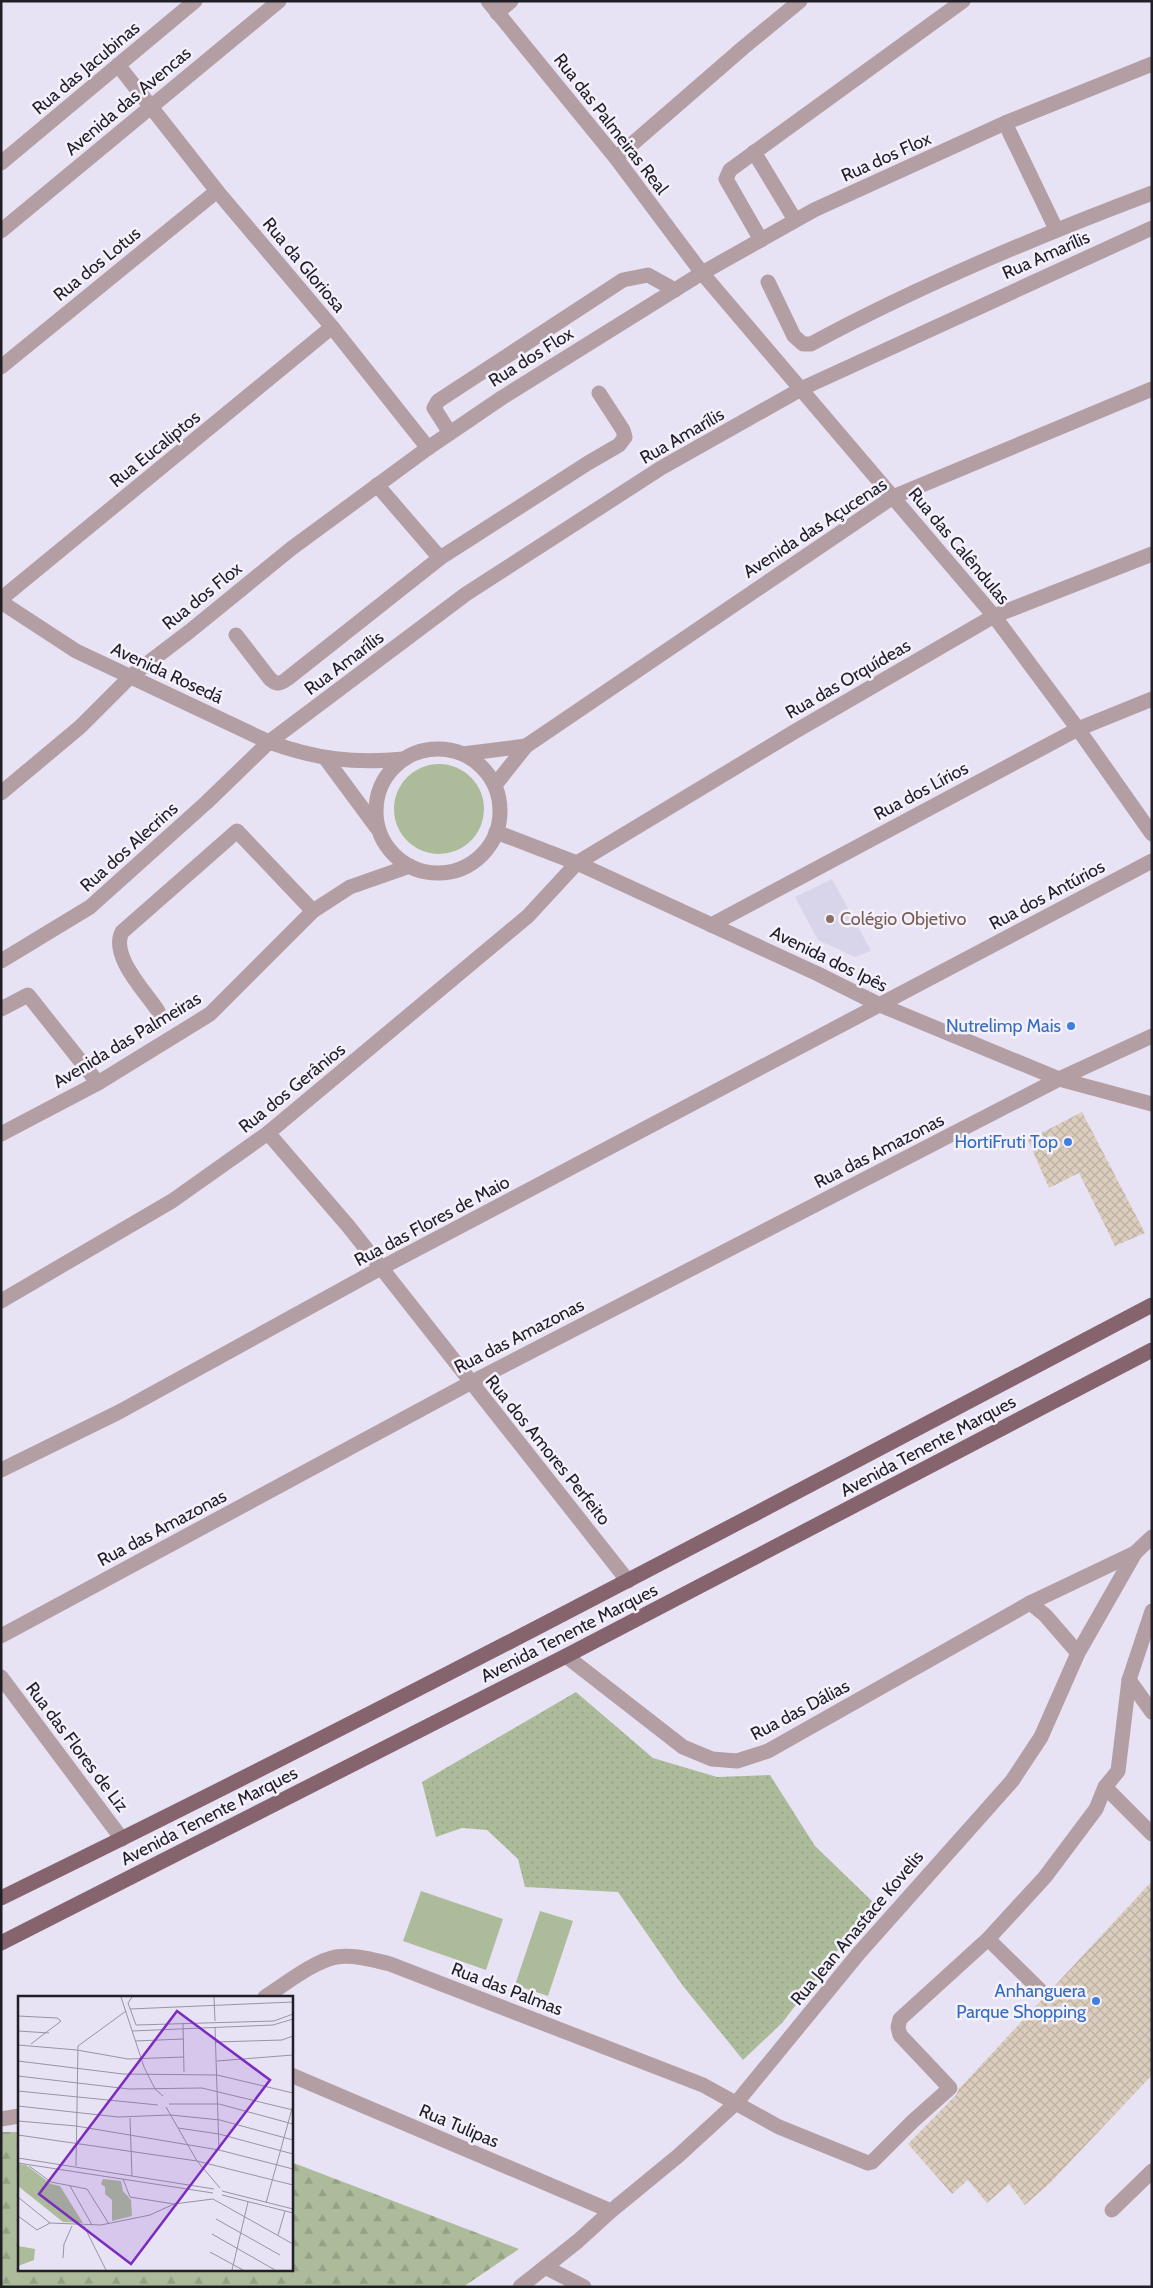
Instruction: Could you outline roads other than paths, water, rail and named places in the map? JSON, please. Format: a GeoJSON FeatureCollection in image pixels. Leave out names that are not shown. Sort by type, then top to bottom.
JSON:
{"type":"FeatureCollection","features":[{"type":"Feature","properties":{"kind":"main road","name":"Avenida Tenente Marques"},"geometry":{"type":"LineString","coordinates":[[1,1898],[122,1839],[628,1581],[1152,1306]]}},
{"type":"Feature","properties":{"kind":"main road","name":"Avenida Tenente Marques"},"geometry":{"type":"LineString","coordinates":[[1,1943],[566,1656],[1152,1350]]}},
{"type":"Feature","properties":{"kind":"street","name":"Rua das Jacubinas"},"geometry":{"type":"LineString","coordinates":[[1,164],[195,1]]}},
{"type":"Feature","properties":{"kind":"street","name":"Avenida das Avencas"},"geometry":{"type":"LineString","coordinates":[[1,231],[279,1]]}},
{"type":"Feature","properties":{"kind":"street"},"geometry":{"type":"LineString","coordinates":[[492,7],[512,1]]}},
{"type":"Feature","properties":{"kind":"street"},"geometry":{"type":"LineString","coordinates":[[616,158],[800,1]]}},
{"type":"Feature","properties":{"kind":"street"},"geometry":{"type":"LineString","coordinates":[[761,240],[726,179],[730,170],[963,1]]}},
{"type":"Feature","properties":{"kind":"street","name":"Rua das Palmeiras Real"},"geometry":{"type":"LineString","coordinates":[[492,7],[616,158],[702,273]]}},
{"type":"Feature","properties":{"kind":"street","name":"Rua dos Flox"},"geometry":{"type":"LineString","coordinates":[[1,793],[80,727],[131,676],[292,548],[428,448],[512,391],[702,273],[814,210],[1005,123],[1152,64]]}},
{"type":"Feature","properties":{"kind":"street","name":"Rua da Gloriosa"},"geometry":{"type":"LineString","coordinates":[[118,65],[217,191],[332,327],[428,448]]}},
{"type":"Feature","properties":{"kind":"street"},"geometry":{"type":"LineString","coordinates":[[1005,123],[1056,230]]}},
{"type":"Feature","properties":{"kind":"street"},"geometry":{"type":"LineString","coordinates":[[754,152],[795,220]]}},
{"type":"Feature","properties":{"kind":"street","name":"Rua dos Lotus"},"geometry":{"type":"LineString","coordinates":[[1,367],[217,191]]}},
{"type":"Feature","properties":{"kind":"street"},"geometry":{"type":"LineString","coordinates":[[768,282],[794,336],[803,344],[811,344],[884,305],[1056,230],[1152,193]]}},
{"type":"Feature","properties":{"kind":"street","name":"Rua Amarílis"},"geometry":{"type":"LineString","coordinates":[[269,742],[466,594],[661,468],[803,388],[1152,228]]}},
{"type":"Feature","properties":{"kind":"street","name":"Rua das Calêndulas"},"geometry":{"type":"LineString","coordinates":[[702,273],[803,388],[994,616],[1078,729],[1152,834]]}},
{"type":"Feature","properties":{"kind":"street"},"geometry":{"type":"LineString","coordinates":[[450,433],[434,408],[438,401],[623,280],[648,275],[674,290]]}},
{"type":"Feature","properties":{"kind":"street","name":"Rua Eucaliptos"},"geometry":{"type":"LineString","coordinates":[[1,600],[332,327]]}},
{"type":"Feature","properties":{"kind":"street","name":"Avenida das Açucenas"},"geometry":{"type":"LineString","coordinates":[[495,786],[526,746],[893,497],[1152,389]]}},
{"type":"Feature","properties":{"kind":"street"},"geometry":{"type":"LineString","coordinates":[[236,635],[270,679],[280,684],[440,558],[623,441],[623,430],[598,393]]}},
{"type":"Feature","properties":{"kind":"street"},"geometry":{"type":"LineString","coordinates":[[377,485],[440,558]]}},
{"type":"Feature","properties":{"kind":"street","name":"Rua das Orquídeas"},"geometry":{"type":"LineString","coordinates":[[577,863],[794,732],[994,616],[1152,554]]}},
{"type":"Feature","properties":{"kind":"street","name":"Avenida Rosedá"},"geometry":{"type":"LineString","coordinates":[[1,600],[76,652],[269,742],[298,753],[326,759],[368,762],[404,759]]}},
{"type":"Feature","properties":{"kind":"street","name":"Rua dos Lírios"},"geometry":{"type":"LineString","coordinates":[[711,925],[1078,729],[1152,700]]}},
{"type":"Feature","properties":{"kind":"street","name":"Rua dos Alecrins"},"geometry":{"type":"LineString","coordinates":[[1,961],[90,907],[207,802],[269,742]]}},
{"type":"Feature","properties":{"kind":"street","name":"Avenida das Açucenas"},"geometry":{"type":"LineString","coordinates":[[463,754],[526,746]]}},
{"type":"Feature","properties":{"kind":"street"},"geometry":{"type":"LineString","coordinates":[[326,759],[396,857],[410,866],[426,872],[442,873],[459,869],[474,861],[487,848],[496,832],[500,814],[495,786],[487,772],[476,761],[463,754],[448,750],[432,749],[417,752],[404,759],[392,769],[383,782],[378,796],[376,813],[378,830]]}},
{"type":"Feature","properties":{"kind":"street"},"geometry":{"type":"LineString","coordinates":[[158,1011],[124,963],[119,950],[119,939],[122,932],[237,830],[313,911]]}},
{"type":"Feature","properties":{"kind":"street","name":"Avenida dos Ipês"},"geometry":{"type":"LineString","coordinates":[[496,832],[577,863],[818,974],[880,1005],[1059,1079],[1152,1104]]}},
{"type":"Feature","properties":{"kind":"street","name":"Rua dos Antúrios"},"geometry":{"type":"LineString","coordinates":[[880,1005],[1152,861]]}},
{"type":"Feature","properties":{"kind":"street","name":"Rua dos Gerânios"},"geometry":{"type":"LineString","coordinates":[[1,1301],[172,1201],[268,1133],[528,916],[577,863]]}},
{"type":"Feature","properties":{"kind":"street","name":"Avenida das Palmeiras"},"geometry":{"type":"LineString","coordinates":[[1,1134],[98,1083],[210,1014],[313,911],[350,887],[410,866]]}},
{"type":"Feature","properties":{"kind":"street"},"geometry":{"type":"LineString","coordinates":[[1,1009],[28,995],[98,1083]]}},
{"type":"Feature","properties":{"kind":"street","name":"Rua das Flores de Maio"},"geometry":{"type":"LineString","coordinates":[[1,1470],[119,1412],[381,1268],[880,1005]]}},
{"type":"Feature","properties":{"kind":"street","name":"Rua das Amazonas"},"geometry":{"type":"LineString","coordinates":[[1,1636],[470,1382],[1059,1079],[1152,1036]]}},
{"type":"Feature","properties":{"kind":"street","name":"Rua dos Amores Perfeito"},"geometry":{"type":"LineString","coordinates":[[268,1133],[350,1227],[628,1581]]}},
{"type":"Feature","properties":{"kind":"street","name":"Rua Jean Anastace Kovelis"},"geometry":{"type":"LineString","coordinates":[[520,2287],[578,2241],[678,2156],[737,2102],[858,1953],[1012,1781],[1041,1737],[1078,1653],[1135,1553],[1152,1537]]}},
{"type":"Feature","properties":{"kind":"street","name":"Rua das Dálias"},"geometry":{"type":"LineString","coordinates":[[566,1656],[682,1747],[712,1759],[737,1761],[768,1751],[1030,1604],[1135,1553]]}},
{"type":"Feature","properties":{"kind":"street"},"geometry":{"type":"LineString","coordinates":[[1030,1604],[1045,1615],[1078,1653]]}},
{"type":"Feature","properties":{"kind":"street"},"geometry":{"type":"LineString","coordinates":[[1040,1990],[988,1939],[1045,1877],[1096,1809],[1105,1788],[1118,1770],[1129,1680],[1152,1611]]}},
{"type":"Feature","properties":{"kind":"street","name":"Rua das Flores de Liz"},"geometry":{"type":"LineString","coordinates":[[1,1677],[122,1839]]}},
{"type":"Feature","properties":{"kind":"street"},"geometry":{"type":"LineString","coordinates":[[1129,1680],[1152,1712]]}},
{"type":"Feature","properties":{"kind":"street"},"geometry":{"type":"LineString","coordinates":[[1105,1788],[1152,1834]]}},
{"type":"Feature","properties":{"kind":"street","name":"Rua das Palmas"},"geometry":{"type":"LineString","coordinates":[[267,1996],[311,1968],[335,1957],[351,1956],[390,1964],[704,2085],[779,2127],[872,2162],[913,2121],[950,2088],[900,2035],[898,2027],[900,2018],[988,1939]]}},
{"type":"Feature","properties":{"kind":"street","name":"Rua Tulipas"},"geometry":{"type":"LineString","coordinates":[[292,2075],[612,2211]]}},
{"type":"Feature","properties":{"kind":"street"},"geometry":{"type":"LineString","coordinates":[[1,2119],[18,2116]]}},
{"type":"Feature","properties":{"kind":"street"},"geometry":{"type":"LineString","coordinates":[[1112,2210],[1152,2171]]}},
{"type":"Feature","properties":{"kind":"street"},"geometry":{"type":"LineString","coordinates":[[545,2267],[584,2287]]}},
{"type":"Feature","properties":{"kind":"place","name":"Colégio Objetivo"},"geometry":{"type":"Point","coordinates":[830,919]}},
{"type":"Feature","properties":{"kind":"place","name":"Nutrelimp Mais"},"geometry":{"type":"Point","coordinates":[1071,1026]}},
{"type":"Feature","properties":{"kind":"place","name":"HortiFruti Top"},"geometry":{"type":"Point","coordinates":[1068,1142]}},
{"type":"Feature","properties":{"kind":"place","name":"Anhanguera Parque Shopping"},"geometry":{"type":"Point","coordinates":[1096,2001]}}]}
